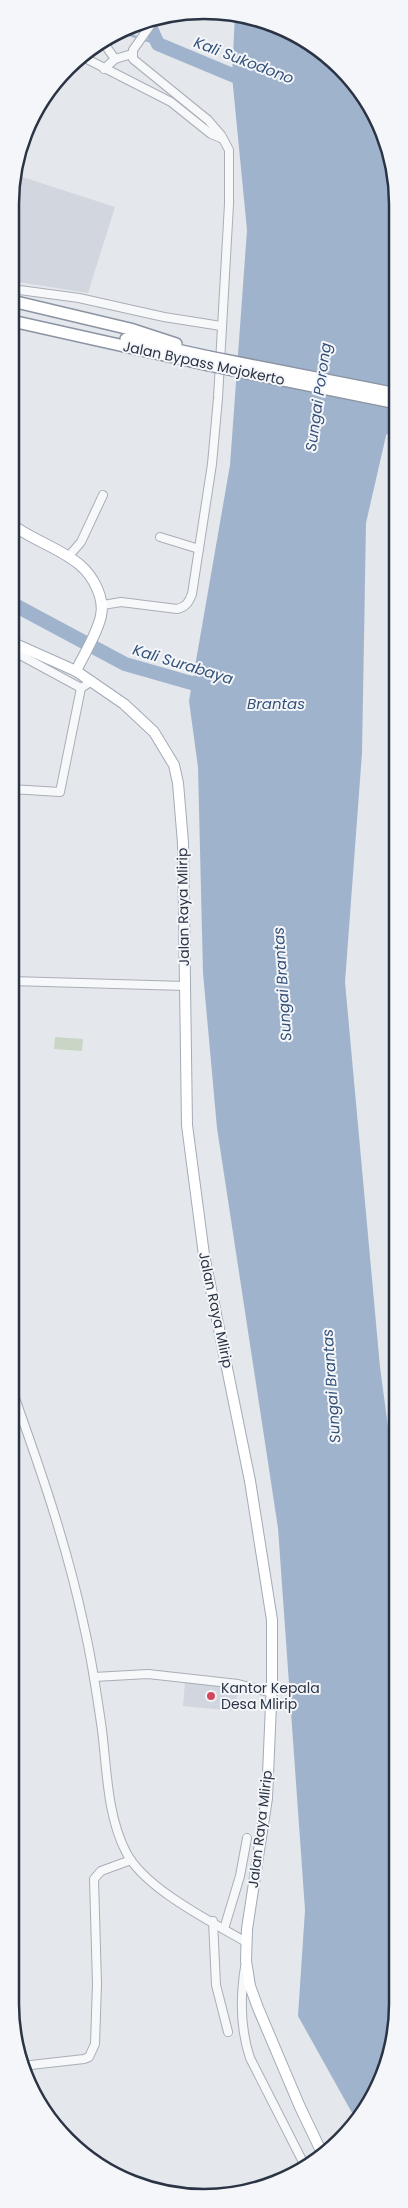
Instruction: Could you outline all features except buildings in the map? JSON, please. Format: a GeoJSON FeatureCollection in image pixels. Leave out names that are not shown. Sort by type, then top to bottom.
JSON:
{"type":"FeatureCollection","features":[{"type":"Feature","properties":{"kind":"highway"},"geometry":{"type":"LineString","coordinates":[[19,303],[130,329],[172,342],[196,354]]}},
{"type":"Feature","properties":{"kind":"highway","name":"Jalan Bypass Mojokerto"},"geometry":{"type":"LineString","coordinates":[[19,316],[196,354],[209,361],[389,401]]}},
{"type":"Feature","properties":{"kind":"highway","name":"Jalan Bypass Mojokerto"},"geometry":{"type":"LineString","coordinates":[[19,322],[64,334],[389,393]]}},
{"type":"Feature","properties":{"kind":"highway"},"geometry":{"type":"LineString","coordinates":[[19,330],[64,334]]}},
{"type":"Feature","properties":{"kind":"main road"},"geometry":{"type":"LineString","coordinates":[[19,530],[80,565],[98,590],[103,605],[101,617],[76,671]]}},
{"type":"Feature","properties":{"kind":"main road"},"geometry":{"type":"LineString","coordinates":[[19,533],[25,534]]}},
{"type":"Feature","properties":{"kind":"main road","name":"Jalan Raya Mlirip"},"geometry":{"type":"LineString","coordinates":[[19,646],[76,671],[138,715],[154,732],[170,756],[177,774],[183,843],[187,1125],[190,1157],[204,1255],[250,1480],[269,1591],[272,1620],[272,1693],[267,1798],[246,1942],[246,1961],[250,1986],[255,2001],[320,2148]]}},
{"type":"Feature","properties":{"kind":"street"},"geometry":{"type":"LineString","coordinates":[[103,605],[121,602],[177,609],[183,608],[190,600],[212,464],[230,174],[229,150],[225,140],[208,120],[136,62],[132,54],[133,50],[149,27]]}},
{"type":"Feature","properties":{"kind":"street"},"geometry":{"type":"LineString","coordinates":[[106,47],[115,59]]}},
{"type":"Feature","properties":{"kind":"street"},"geometry":{"type":"LineString","coordinates":[[104,69],[115,59],[132,54]]}},
{"type":"Feature","properties":{"kind":"street"},"geometry":{"type":"LineString","coordinates":[[88,60],[171,102],[211,134],[225,140]]}},
{"type":"Feature","properties":{"kind":"street"},"geometry":{"type":"LineString","coordinates":[[19,289],[79,298],[164,317],[221,326]]}},
{"type":"Feature","properties":{"kind":"street"},"geometry":{"type":"LineString","coordinates":[[68,557],[81,542],[103,495]]}},
{"type":"Feature","properties":{"kind":"street"},"geometry":{"type":"LineString","coordinates":[[160,537],[199,549]]}},
{"type":"Feature","properties":{"kind":"street"},"geometry":{"type":"LineString","coordinates":[[19,654],[81,688]]}},
{"type":"Feature","properties":{"kind":"street"},"geometry":{"type":"LineString","coordinates":[[19,790],[60,792],[81,688],[92,681]]}},
{"type":"Feature","properties":{"kind":"street"},"geometry":{"type":"LineString","coordinates":[[19,981],[185,986]]}},
{"type":"Feature","properties":{"kind":"street"},"geometry":{"type":"LineString","coordinates":[[19,1413],[53,1513],[84,1625],[94,1677],[110,1797],[123,1843],[132,1860],[155,1886],[246,1942]]}},
{"type":"Feature","properties":{"kind":"street"},"geometry":{"type":"LineString","coordinates":[[94,1677],[148,1674],[238,1684],[272,1693]]}},
{"type":"Feature","properties":{"kind":"street"},"geometry":{"type":"LineString","coordinates":[[224,1929],[240,1876],[247,1838]]}},
{"type":"Feature","properties":{"kind":"street"},"geometry":{"type":"LineString","coordinates":[[29,2065],[84,2059],[92,2051],[95,2044],[97,1984],[94,1879],[101,1871],[132,1860]]}},
{"type":"Feature","properties":{"kind":"street"},"geometry":{"type":"LineString","coordinates":[[212,1921],[216,1985],[228,2032]]}},
{"type":"Feature","properties":{"kind":"street"},"geometry":{"type":"LineString","coordinates":[[246,1961],[241,2004],[246,2046],[250,2058],[302,2161]]}},
{"type":"Feature","properties":{"kind":"shaded area"},"geometry":{"type":"Polygon","coordinates":[[[21,176],[115,207],[88,293],[19,282],[21,176]]]}},
{"type":"Feature","properties":{"kind":"shaded area","name":"Kantor Kepala Desa Mlirip"},"geometry":{"type":"Polygon","coordinates":[[[185,1681],[239,1687],[235,1711],[183,1706],[185,1681]]]}},
{"type":"Feature","properties":{"kind":"green space"},"geometry":{"type":"Polygon","coordinates":[[[55,1037],[83,1039],[82,1051],[54,1049],[55,1037]]]}},
{"type":"Feature","properties":{"kind":"water","name":"Brantas"},"geometry":{"type":"Polygon","coordinates":[[[235,21],[275,33],[317,57],[351,91],[370,122],[383,156],[389,192],[389,418],[366,523],[362,753],[345,982],[380,1367],[389,1434],[389,2016],[386,2040],[375,2075],[353,2114],[298,2016],[305,1910],[278,1528],[217,1128],[203,973],[198,767],[189,701],[230,465],[247,230],[232,76],[235,21]]]}},
{"type":"Feature","properties":{"kind":"waterway","name":"Kali Sukodono"},"geometry":{"type":"LineString","coordinates":[[150,27],[158,44],[249,82]]}},
{"type":"Feature","properties":{"kind":"waterway"},"geometry":{"type":"LineString","coordinates":[[129,35],[158,44]]}},
{"type":"Feature","properties":{"kind":"waterway"},"geometry":{"type":"LineString","coordinates":[[371,426],[389,427]]}},
{"type":"Feature","properties":{"kind":"waterway","name":"Kali Surabaya"},"geometry":{"type":"LineString","coordinates":[[19,607],[125,664],[209,688]]}},
{"type":"Feature","properties":{"kind":"place","name":"Kantor Kepala Desa Mlirip"},"geometry":{"type":"Point","coordinates":[211,1696]}},
{"type":"Feature","properties":{"kind":"water label","name":"Sungai Porong"},"geometry":{"type":"Point","coordinates":[318,397]}},
{"type":"Feature","properties":{"kind":"water label","name":"Sungai Brantas"},"geometry":{"type":"Point","coordinates":[282,984]}},
{"type":"Feature","properties":{"kind":"water label","name":"Sungai Brantas"},"geometry":{"type":"Point","coordinates":[331,1386]}}]}
